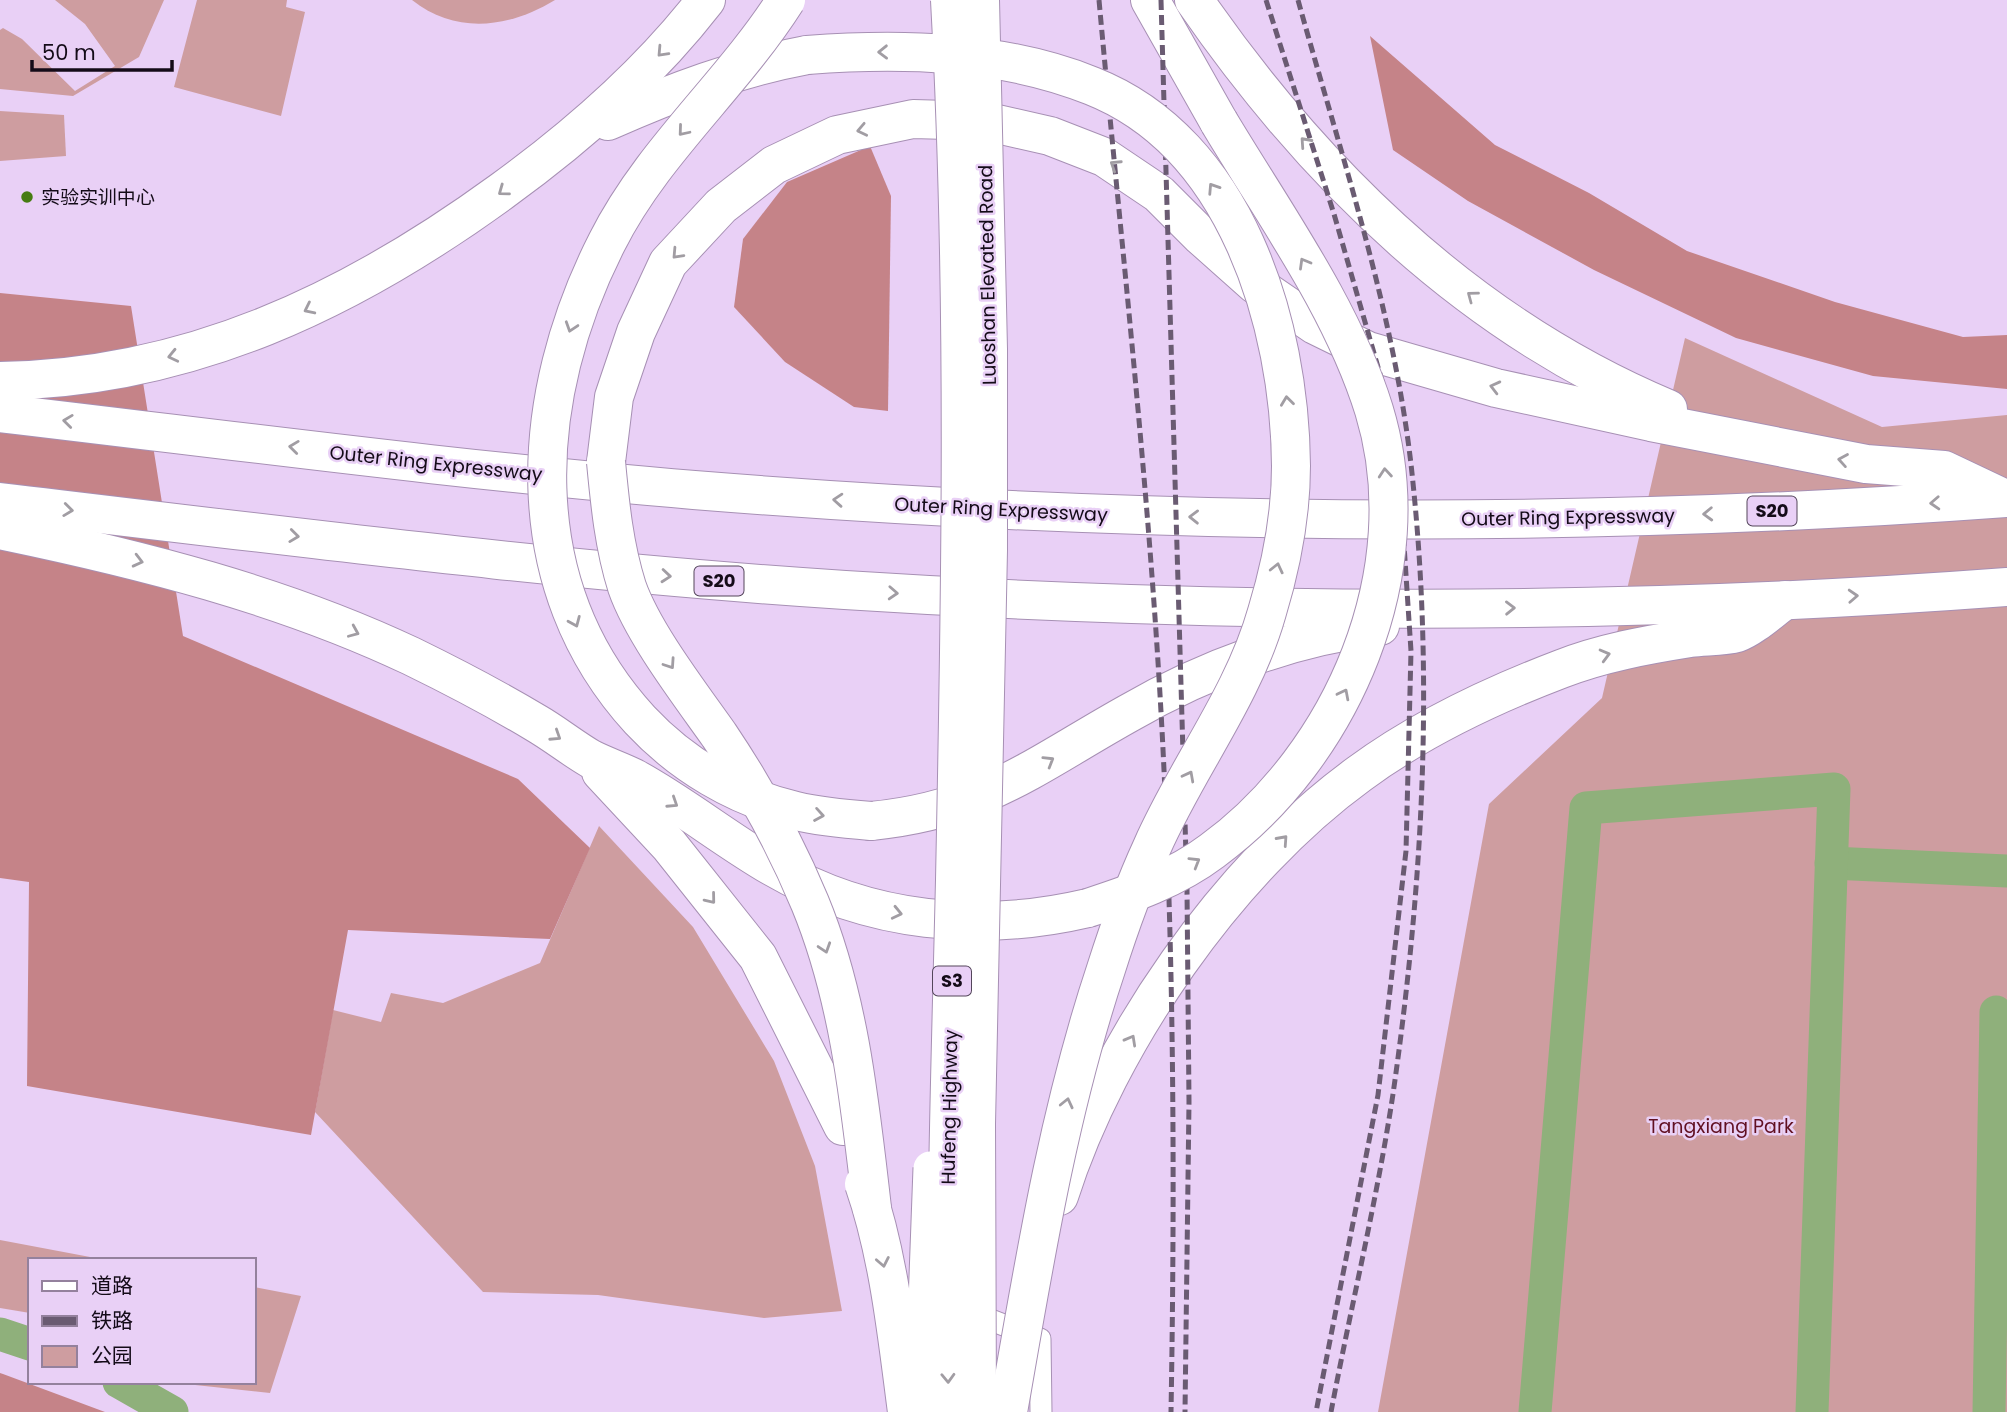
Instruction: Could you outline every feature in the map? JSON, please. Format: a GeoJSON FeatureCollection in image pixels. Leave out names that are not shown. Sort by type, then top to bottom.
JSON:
{"type":"FeatureCollection","features":[{"type":"Feature","properties":{"kind":"highway"},"geometry":{"type":"LineString","coordinates":[[558,151],[635,82],[705,0]]}},
{"type":"Feature","properties":{"kind":"highway"},"geometry":{"type":"LineString","coordinates":[[786,0],[736,68],[649,174],[608,240],[576,312],[555,384],[547,450],[549,517],[561,583],[584,643],[608,683],[648,729],[698,769],[760,800],[794,811],[871,821],[910,817],[944,809],[995,791],[1129,712],[1231,664],[1329,635],[1419,621],[1442,608]]}},
{"type":"Feature","properties":{"kind":"highway","name":"Luoshan Elevated Road"},"geometry":{"type":"LineString","coordinates":[[950,0],[960,348],[974,550]]}},
{"type":"Feature","properties":{"kind":"highway","name":"Luoshan Elevated Road"},"geometry":{"type":"LineString","coordinates":[[974,550],[988,321],[980,0]]}},
{"type":"Feature","properties":{"kind":"highway"},"geometry":{"type":"LineString","coordinates":[[0,530],[154,565],[246,592],[335,624],[410,656],[477,689],[591,759],[634,778],[792,877],[832,896],[906,916],[981,922],[1051,916],[1088,908],[1134,893],[1201,858],[1248,823],[1279,790],[1315,743],[1345,692],[1364,648],[1380,584],[1388,524],[1385,467],[1374,411],[1349,346],[1150,0]]}},
{"type":"Feature","properties":{"kind":"highway"},"geometry":{"type":"LineString","coordinates":[[1194,0],[1284,119],[1334,174],[1383,223],[1469,294],[1546,347],[1623,389],[1680,414],[1790,449]]}},
{"type":"Feature","properties":{"kind":"highway"},"geometry":{"type":"LineString","coordinates":[[7,378],[76,375],[180,355],[238,338],[298,315],[353,288],[406,257],[558,151],[607,122],[665,96],[750,66],[807,55],[927,52],[1020,65],[1094,86],[1159,125],[1212,184],[1250,253],[1277,341],[1287,403],[1291,469],[1283,540],[1267,614],[1239,685],[1152,845],[1106,968],[1068,1100],[1029,1290],[1008,1412]]}},
{"type":"Feature","properties":{"kind":"highway"},"geometry":{"type":"LineString","coordinates":[[907,1412],[897,1333],[872,1208],[858,1089],[841,995],[810,903],[767,814],[726,746],[660,650],[628,589],[611,524],[606,462],[614,397],[636,332],[668,263],[721,206],[774,165],[837,135],[913,119],[984,121],[1050,136],[1104,157],[1159,194],[1255,284],[1315,324],[1368,351],[1430,370],[1561,403],[1866,464],[1944,470],[2005,498]]}},
{"type":"Feature","properties":{"kind":"highway","name":"Outer Ring Expressway"},"geometry":{"type":"LineString","coordinates":[[0,413],[531,474],[702,490],[1006,510],[1287,519],[1482,519],[1800,510],[2005,498]]}},
{"type":"Feature","properties":{"kind":"highway","name":"S20"},"geometry":{"type":"LineString","coordinates":[[0,502],[522,563],[842,590],[1162,605],[1442,608],[1785,600],[2007,587]]}},
{"type":"Feature","properties":{"kind":"highway","name":"Hufeng Highway"},"geometry":{"type":"LineString","coordinates":[[949,1412],[948,1134],[974,550]]}},
{"type":"Feature","properties":{"kind":"highway","name":"Hufeng Highway"},"geometry":{"type":"LineString","coordinates":[[974,550],[977,1412]]}},
{"type":"Feature","properties":{"kind":"highway"},"geometry":{"type":"LineString","coordinates":[[1029,1290],[1068,1167],[1099,1098],[1160,988],[1230,897],[1294,828],[1359,774],[1409,741],[1486,700],[1565,667],[1644,646],[1738,632],[1785,600]]}},
{"type":"Feature","properties":{"kind":"highway"},"geometry":{"type":"LineString","coordinates":[[591,759],[621,797],[669,845],[758,957],[825,1084],[872,1208]]}},
{"type":"Feature","properties":{"kind":"main road"},"geometry":{"type":"LineString","coordinates":[[921,1412],[939,935],[944,645],[946,351],[938,0]]}},
{"type":"Feature","properties":{"kind":"main road"},"geometry":{"type":"LineString","coordinates":[[987,1412],[988,1127],[998,652],[1000,365],[991,0]]}},
{"type":"Feature","properties":{"kind":"street"},"geometry":{"type":"LineString","coordinates":[[888,1412],[882,1319],[910,1313],[965,1310],[1040,1339],[1041,1412]]}},
{"type":"Feature","properties":{"kind":"green space"},"geometry":{"type":"Polygon","coordinates":[[[55,0],[164,0],[139,57],[73,96],[0,89],[0,30],[3,28],[22,39],[75,91],[115,66],[85,24],[55,0]]]}},
{"type":"Feature","properties":{"kind":"green space"},"geometry":{"type":"Polygon","coordinates":[[[197,0],[287,0],[286,7],[305,12],[281,116],[174,87],[197,0]]]}},
{"type":"Feature","properties":{"kind":"green space"},"geometry":{"type":"Polygon","coordinates":[[[412,0],[555,0],[519,17],[483,24],[446,19],[412,0]]]}},
{"type":"Feature","properties":{"kind":"green space"},"geometry":{"type":"Polygon","coordinates":[[[0,111],[64,115],[66,156],[0,161],[0,111]]]}},
{"type":"Feature","properties":{"kind":"green space","name":"Tangxiang Park"},"geometry":{"type":"Polygon","coordinates":[[[1685,338],[1882,427],[2007,415],[2007,1412],[1378,1412],[1489,804],[1602,698],[1685,338]]]}},
{"type":"Feature","properties":{"kind":"green space"},"geometry":{"type":"Polygon","coordinates":[[[599,826],[693,927],[774,1061],[815,1166],[842,1311],[764,1318],[598,1295],[483,1292],[315,1112],[333,1010],[381,1022],[391,993],[443,1003],[540,963],[599,826]]]}},
{"type":"Feature","properties":{"kind":"green space"},"geometry":{"type":"Polygon","coordinates":[[[0,1240],[95,1258],[28,1258],[28,1313],[0,1308],[0,1240]]]}},
{"type":"Feature","properties":{"kind":"green space"},"geometry":{"type":"Polygon","coordinates":[[[256,1287],[301,1296],[270,1393],[186,1384],[256,1384],[256,1287]]]}},
{"type":"Feature","properties":{"kind":"shaded area"},"geometry":{"type":"Polygon","coordinates":[[[1370,36],[1495,145],[1589,193],[1687,251],[1835,302],[1963,337],[2007,335],[2007,389],[1873,376],[1736,338],[1594,270],[1468,201],[1393,150],[1370,36]]]}},
{"type":"Feature","properties":{"kind":"shaded area"},"geometry":{"type":"Polygon","coordinates":[[[870,146],[891,196],[888,411],[854,407],[785,362],[734,307],[743,239],[787,182],[870,146]]]}},
{"type":"Feature","properties":{"kind":"shaded area"},"geometry":{"type":"Polygon","coordinates":[[[0,293],[131,306],[183,636],[518,779],[590,848],[550,939],[348,930],[311,1135],[27,1086],[29,882],[0,878],[0,293]]]}},
{"type":"Feature","properties":{"kind":"shaded area"},"geometry":{"type":"Polygon","coordinates":[[[0,1373],[105,1412],[0,1412],[0,1373]]]}},
{"type":"Feature","properties":{"kind":"waterway"},"geometry":{"type":"LineString","coordinates":[[1535,1412],[1586,808],[1834,789],[1812,1412]]}},
{"type":"Feature","properties":{"kind":"waterway"},"geometry":{"type":"LineString","coordinates":[[1831,863],[2007,871]]}},
{"type":"Feature","properties":{"kind":"waterway"},"geometry":{"type":"LineString","coordinates":[[1989,1412],[1996,1012]]}},
{"type":"Feature","properties":{"kind":"waterway"},"geometry":{"type":"LineString","coordinates":[[0,1334],[28,1343]]}},
{"type":"Feature","properties":{"kind":"waterway"},"geometry":{"type":"LineString","coordinates":[[123,1384],[172,1412]]}},
{"type":"Feature","properties":{"kind":"railway"},"geometry":{"type":"LineString","coordinates":[[1099,0],[1142,456],[1162,730],[1172,1071],[1171,1412]]}},
{"type":"Feature","properties":{"kind":"railway"},"geometry":{"type":"LineString","coordinates":[[1161,0],[1187,890],[1189,1102],[1185,1412]]}},
{"type":"Feature","properties":{"kind":"railway"},"geometry":{"type":"LineString","coordinates":[[1266,0],[1334,214],[1384,388],[1400,484],[1411,651],[1406,851],[1378,1095],[1316,1412]]}},
{"type":"Feature","properties":{"kind":"railway"},"geometry":{"type":"LineString","coordinates":[[1298,0],[1350,179],[1394,361],[1413,483],[1423,636],[1424,713],[1418,866],[1403,1018],[1379,1174],[1331,1412]]}},
{"type":"Feature","properties":{"kind":"place","name":"实验实训中心"},"geometry":{"type":"Point","coordinates":[27,197]}}]}
